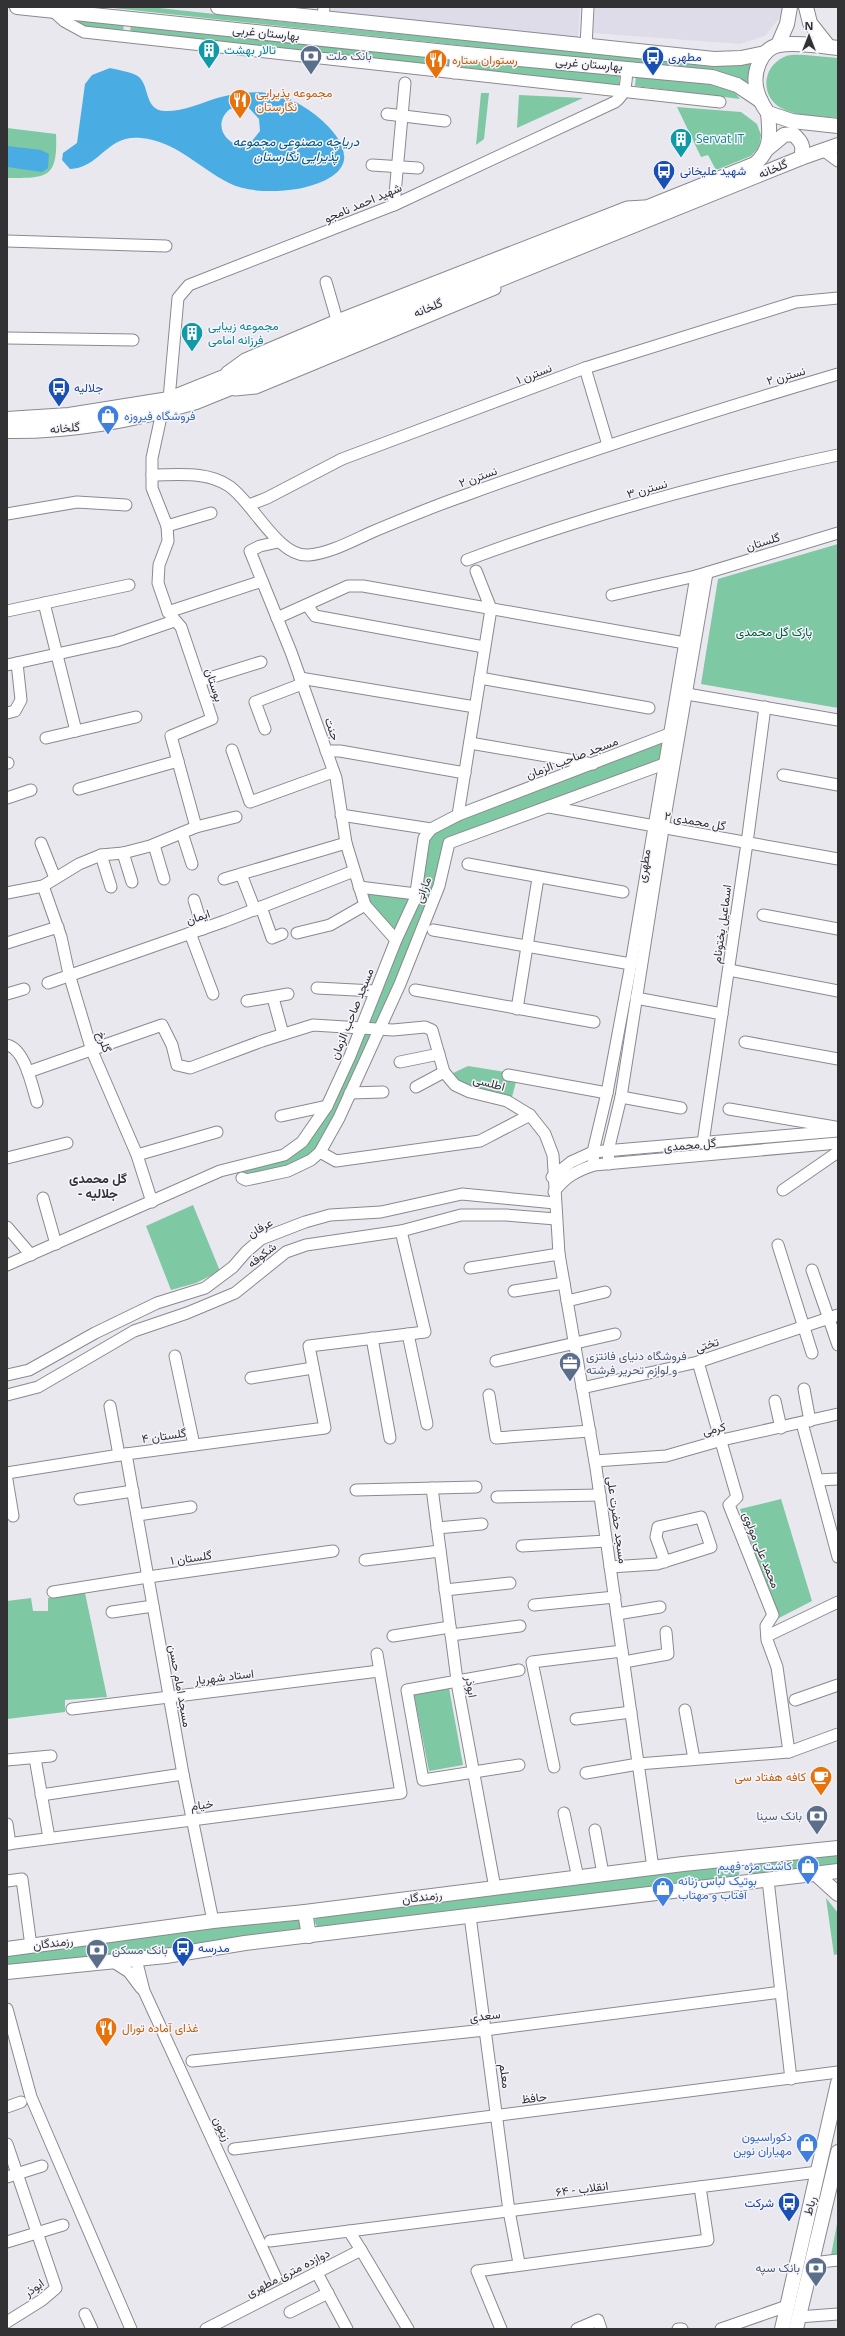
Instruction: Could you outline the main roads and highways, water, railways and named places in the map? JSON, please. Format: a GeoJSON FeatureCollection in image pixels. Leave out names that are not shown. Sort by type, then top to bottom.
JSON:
{"type":"FeatureCollection","features":[{"type":"Feature","properties":{"kind":"main road","name":"بهارستان غربی"},"geometry":{"type":"LineString","coordinates":[[18,7],[456,53],[712,76],[727,80],[760,101]]}},
{"type":"Feature","properties":{"kind":"main road","name":"بهارستان غربی"},"geometry":{"type":"LineString","coordinates":[[218,7],[323,13],[586,46],[714,59],[740,58],[765,53]]}},
{"type":"Feature","properties":{"kind":"main road"},"geometry":{"type":"LineString","coordinates":[[778,45],[787,24],[790,7]]}},
{"type":"Feature","properties":{"kind":"main road"},"geometry":{"type":"LineString","coordinates":[[806,7],[810,23],[834,48]]}},
{"type":"Feature","properties":{"kind":"main road"},"geometry":{"type":"LineString","coordinates":[[834,48],[778,45],[765,53],[758,64],[755,79],[760,101],[768,113],[792,121],[838,126]]}},
{"type":"Feature","properties":{"kind":"main road","name":"گلخانه"},"geometry":{"type":"LineString","coordinates":[[654,211],[755,164],[767,149],[770,136],[768,113]]}},
{"type":"Feature","properties":{"kind":"main road"},"geometry":{"type":"LineString","coordinates":[[767,149],[784,135],[793,134],[800,140],[803,148],[801,158]]}},
{"type":"Feature","properties":{"kind":"main road","name":"گلخانه"},"geometry":{"type":"LineString","coordinates":[[7,418],[69,415],[168,399],[221,385],[654,211],[838,145]]}},
{"type":"Feature","properties":{"kind":"main road","name":"گلخانه"},"geometry":{"type":"LineString","coordinates":[[7,431],[68,429],[162,412],[196,402],[221,385]]}},
{"type":"Feature","properties":{"kind":"main road","name":"رزمندگان"},"geometry":{"type":"LineString","coordinates":[[7,1949],[213,1921],[304,1912],[653,1868],[838,1848]]}},
{"type":"Feature","properties":{"kind":"main road"},"geometry":{"type":"LineString","coordinates":[[741,1858],[747,1867],[749,1875],[747,1882]]}},
{"type":"Feature","properties":{"kind":"main road","name":"رزمندگان"},"geometry":{"type":"LineString","coordinates":[[7,1972],[136,1959],[309,1936],[838,1871]]}},
{"type":"Feature","properties":{"kind":"main road"},"geometry":{"type":"LineString","coordinates":[[816,1874],[838,1894]]}},
{"type":"Feature","properties":{"kind":"main road"},"geometry":{"type":"LineString","coordinates":[[304,1912],[309,1936]]}},
{"type":"Feature","properties":{"kind":"main road","name":"رباط"},"geometry":{"type":"LineString","coordinates":[[782,2329],[838,2083]]}},
{"type":"Feature","properties":{"kind":"main road","name":"رباط"},"geometry":{"type":"LineString","coordinates":[[797,2323],[836,2169],[838,2152]]}},
{"type":"Feature","properties":{"kind":"water","name":"دریاچه مصنوعی مجموعه پذیرایی نگارستان"},"geometry":{"type":"Polygon","coordinates":[[[110,68],[136,75],[145,86],[150,102],[153,106],[164,111],[182,109],[219,98],[243,93],[260,92],[286,97],[309,110],[330,129],[338,139],[343,150],[344,160],[342,166],[338,172],[332,176],[311,186],[281,191],[245,189],[218,177],[187,156],[165,144],[154,140],[129,138],[112,146],[89,163],[70,169],[62,160],[63,153],[77,143],[85,84],[92,75],[110,68]],[[247,97],[245,106],[230,109],[222,120],[221,125],[225,136],[234,144],[240,146],[252,141],[260,131],[259,119],[248,107],[250,98],[247,97]]]}},
{"type":"Feature","properties":{"kind":"water"},"geometry":{"type":"Polygon","coordinates":[[[7,146],[41,150],[49,154],[48,168],[42,172],[7,167],[7,146]]]}},
{"type":"Feature","properties":{"kind":"place","name":"تالار بهشت"},"geometry":{"type":"Point","coordinates":[209,70]}},
{"type":"Feature","properties":{"kind":"place","name":"بانک ملت"},"geometry":{"type":"Point","coordinates":[311,76]}},
{"type":"Feature","properties":{"kind":"place","name":"مطهری"},"geometry":{"type":"Point","coordinates":[653,76]}},
{"type":"Feature","properties":{"kind":"place","name":"رستوران ستاره"},"geometry":{"type":"Point","coordinates":[436,80]}},
{"type":"Feature","properties":{"kind":"place","name":"مجموعه پذیرایی نگارستان"},"geometry":{"type":"Point","coordinates":[240,120]}},
{"type":"Feature","properties":{"kind":"place","name":"Servat IT"},"geometry":{"type":"Point","coordinates":[681,158]}},
{"type":"Feature","properties":{"kind":"place","name":"شهید علیخانی"},"geometry":{"type":"Point","coordinates":[664,190]}},
{"type":"Feature","properties":{"kind":"place","name":"مجموعه زیبایی فرزانه امامی"},"geometry":{"type":"Point","coordinates":[192,352]}},
{"type":"Feature","properties":{"kind":"place","name":"جلالیه"},"geometry":{"type":"Point","coordinates":[59,408]}},
{"type":"Feature","properties":{"kind":"place","name":"فروشگاه فیروزه"},"geometry":{"type":"Point","coordinates":[108,436]}},
{"type":"Feature","properties":{"kind":"place","name":"فروشگاه دنیای فانتزی و لوازم تحریر فرشته"},"geometry":{"type":"Point","coordinates":[570,1382]}},
{"type":"Feature","properties":{"kind":"place","name":"کافه هفتاد سی"},"geometry":{"type":"Point","coordinates":[821,1796]}},
{"type":"Feature","properties":{"kind":"place","name":"بانک سینا"},"geometry":{"type":"Point","coordinates":[817,1836]}},
{"type":"Feature","properties":{"kind":"place","name":"کاشت مژه فهیم"},"geometry":{"type":"Point","coordinates":[808,1886]}},
{"type":"Feature","properties":{"kind":"place","name":"بوتیک لباس زنانه آفتاب و مهتاب"},"geometry":{"type":"Point","coordinates":[663,1908]}},
{"type":"Feature","properties":{"kind":"place","name":"مدرسه"},"geometry":{"type":"Point","coordinates":[183,1968]}},
{"type":"Feature","properties":{"kind":"place","name":"بانک مسکن"},"geometry":{"type":"Point","coordinates":[97,1970]}},
{"type":"Feature","properties":{"kind":"place","name":"غذای آماده تورال"},"geometry":{"type":"Point","coordinates":[106,2048]}},
{"type":"Feature","properties":{"kind":"place","name":"دکوراسیون مهیاران نوین"},"geometry":{"type":"Point","coordinates":[807,2164]}},
{"type":"Feature","properties":{"kind":"place","name":"شرکت"},"geometry":{"type":"Point","coordinates":[789,2222]}},
{"type":"Feature","properties":{"kind":"place","name":"بانک سپه"},"geometry":{"type":"Point","coordinates":[816,2288]}},
{"type":"Feature","properties":{"kind":"district","name":"گل محمدی - جلالیه"},"geometry":{"type":"Point","coordinates":[98,1186]}},
{"type":"Feature","properties":{"kind":"park label","name":"پارک گل محمدی"},"geometry":{"type":"Point","coordinates":[774,632]}}]}
